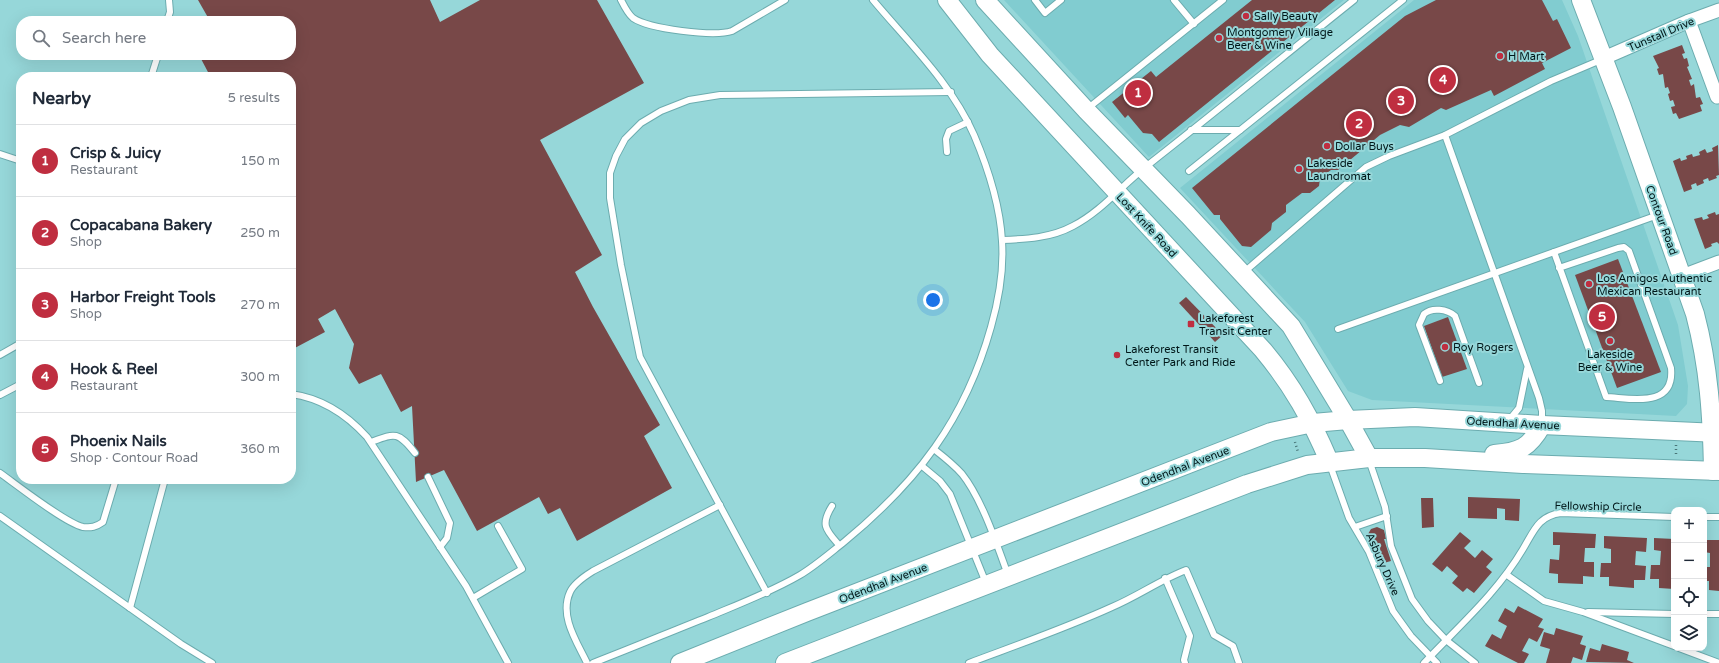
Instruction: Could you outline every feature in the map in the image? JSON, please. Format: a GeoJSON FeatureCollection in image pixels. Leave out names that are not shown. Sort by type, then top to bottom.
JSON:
{"type":"FeatureCollection","features":[{"type":"Feature","properties":{"kind":"street","name":"Lost Knife Road"},"geometry":{"type":"LineString","coordinates":[[947,0],[990,55],[1284,374],[1313,424],[1329,461]]}},
{"type":"Feature","properties":{"kind":"street"},"geometry":{"type":"LineString","coordinates":[[985,0],[1086,110],[1291,326],[1348,420],[1369,458]]}},
{"type":"Feature","properties":{"kind":"street","name":"Contour Road"},"geometry":{"type":"LineString","coordinates":[[1581,0],[1604,58],[1682,276],[1704,346],[1716,433],[1716,471]]}},
{"type":"Feature","properties":{"kind":"street","name":"Tunstall Drive"},"geometry":{"type":"LineString","coordinates":[[1604,58],[1689,21],[1719,10]]}},
{"type":"Feature","properties":{"kind":"street"},"geometry":{"type":"LineString","coordinates":[[1689,21],[1716,97],[1719,96]]}},
{"type":"Feature","properties":{"kind":"street"},"geometry":{"type":"LineString","coordinates":[[1682,276],[1719,262]]}},
{"type":"Feature","properties":{"kind":"street","name":"Odendhal Avenue"},"geometry":{"type":"LineString","coordinates":[[680,663],[807,612],[996,540],[1271,432],[1313,424],[1348,420],[1415,417],[1504,423],[1716,433]]}},
{"type":"Feature","properties":{"kind":"street"},"geometry":{"type":"LineString","coordinates":[[1425,458],[1514,452],[1528,445],[1542,425]]}},
{"type":"Feature","properties":{"kind":"street"},"geometry":{"type":"LineString","coordinates":[[785,663],[986,585],[1009,578],[1247,484],[1307,465],[1329,461],[1369,458],[1425,458],[1716,471]]}},
{"type":"Feature","properties":{"kind":"lane"},"geometry":{"type":"LineString","coordinates":[[169,0],[169,16]]}},
{"type":"Feature","properties":{"kind":"lane"},"geometry":{"type":"LineString","coordinates":[[621,0],[632,17],[644,24],[709,34],[723,34],[732,31],[785,0]]}},
{"type":"Feature","properties":{"kind":"lane"},"geometry":{"type":"LineString","coordinates":[[593,663],[767,593],[802,574],[870,520],[899,492],[922,466],[935,450],[953,420],[978,369],[996,308],[1002,270],[1002,240],[996,201],[968,122],[951,92],[873,0]]}},
{"type":"Feature","properties":{"kind":"lane"},"geometry":{"type":"LineString","coordinates":[[1035,0],[1045,13],[1061,0]]}},
{"type":"Feature","properties":{"kind":"lane"},"geometry":{"type":"LineString","coordinates":[[1174,0],[1194,24]]}},
{"type":"Feature","properties":{"kind":"lane"},"geometry":{"type":"LineString","coordinates":[[1086,110],[1223,0]]}},
{"type":"Feature","properties":{"kind":"lane"},"geometry":{"type":"LineString","coordinates":[[1002,240],[1027,239],[1052,235],[1091,216],[1143,169],[1354,0]]}},
{"type":"Feature","properties":{"kind":"lane"},"geometry":{"type":"LineString","coordinates":[[1189,171],[1402,0]]}},
{"type":"Feature","properties":{"kind":"lane"},"geometry":{"type":"LineString","coordinates":[[1242,274],[1366,167],[1389,156],[1445,135],[1551,81],[1604,58]]}},
{"type":"Feature","properties":{"kind":"lane"},"geometry":{"type":"LineString","coordinates":[[153,72],[156,60]]}},
{"type":"Feature","properties":{"kind":"lane"},"geometry":{"type":"LineString","coordinates":[[767,593],[640,357],[621,265],[610,198],[610,173],[616,156],[625,139],[648,119],[661,111],[689,100],[720,95],[951,92]]}},
{"type":"Feature","properties":{"kind":"lane"},"geometry":{"type":"LineString","coordinates":[[947,152],[946,139],[949,131],[968,122]]}},
{"type":"Feature","properties":{"kind":"lane"},"geometry":{"type":"LineString","coordinates":[[1191,130],[1240,130]]}},
{"type":"Feature","properties":{"kind":"lane"},"geometry":{"type":"LineString","coordinates":[[1445,135],[1539,398],[1542,411],[1542,425]]}},
{"type":"Feature","properties":{"kind":"lane"},"geometry":{"type":"LineString","coordinates":[[0,154],[16,159]]}},
{"type":"Feature","properties":{"kind":"lane"},"geometry":{"type":"LineString","coordinates":[[1338,329],[1660,215]]}},
{"type":"Feature","properties":{"kind":"lane"},"geometry":{"type":"LineString","coordinates":[[1554,252],[1559,268],[1606,397],[1650,399],[1660,396],[1668,386],[1671,368],[1629,251],[1624,247],[1618,248],[1559,268]]}},
{"type":"Feature","properties":{"kind":"lane"},"geometry":{"type":"LineString","coordinates":[[1440,381],[1420,324],[1424,314],[1434,309],[1455,316],[1479,383]]}},
{"type":"Feature","properties":{"kind":"lane"},"geometry":{"type":"LineString","coordinates":[[0,355],[16,346]]}},
{"type":"Feature","properties":{"kind":"lane"},"geometry":{"type":"LineString","coordinates":[[1504,423],[1511,418],[1519,408],[1528,367]]}},
{"type":"Feature","properties":{"kind":"lane"},"geometry":{"type":"LineString","coordinates":[[0,395],[16,387]]}},
{"type":"Feature","properties":{"kind":"lane"},"geometry":{"type":"LineString","coordinates":[[296,395],[335,410],[353,422],[371,442],[473,598],[508,663]]}},
{"type":"Feature","properties":{"kind":"lane"},"geometry":{"type":"LineString","coordinates":[[371,442],[387,436],[402,437],[414,453]]}},
{"type":"Feature","properties":{"kind":"lane"},"geometry":{"type":"LineString","coordinates":[[935,450],[962,475],[976,497],[996,540],[1009,578]]}},
{"type":"Feature","properties":{"kind":"lane","name":"Asbury Drive"},"geometry":{"type":"LineString","coordinates":[[1369,458],[1387,516],[1391,546],[1412,599],[1428,621],[1446,640],[1475,663]]}},
{"type":"Feature","properties":{"kind":"lane","name":"Asbury Drive"},"geometry":{"type":"LineString","coordinates":[[1329,461],[1349,518],[1369,552],[1393,611],[1411,636],[1430,657],[1438,663]]}},
{"type":"Feature","properties":{"kind":"lane"},"geometry":{"type":"LineString","coordinates":[[922,466],[940,481],[950,494],[973,548],[986,585]]}},
{"type":"Feature","properties":{"kind":"lane"},"geometry":{"type":"LineString","coordinates":[[0,473],[72,523],[82,527],[91,528],[103,522],[114,484]]}},
{"type":"Feature","properties":{"kind":"lane"},"geometry":{"type":"LineString","coordinates":[[428,477],[450,523],[447,538],[440,547]]}},
{"type":"Feature","properties":{"kind":"lane"},"geometry":{"type":"LineString","coordinates":[[130,608],[164,484]]}},
{"type":"Feature","properties":{"kind":"lane"},"geometry":{"type":"LineString","coordinates":[[586,663],[569,624],[567,606],[570,591],[593,571],[720,505]]}},
{"type":"Feature","properties":{"kind":"lane"},"geometry":{"type":"LineString","coordinates":[[832,506],[825,516],[825,525],[839,545]]}},
{"type":"Feature","properties":{"kind":"lane","name":"Fellowship Circle"},"geometry":{"type":"LineString","coordinates":[[1424,663],[1507,575],[1542,519],[1549,515],[1561,513],[1671,517]]}},
{"type":"Feature","properties":{"kind":"lane"},"geometry":{"type":"LineString","coordinates":[[0,516],[193,652],[212,663]]}},
{"type":"Feature","properties":{"kind":"lane"},"geometry":{"type":"LineString","coordinates":[[1355,527],[1387,516]]}},
{"type":"Feature","properties":{"kind":"lane"},"geometry":{"type":"LineString","coordinates":[[1707,517],[1719,517]]}},
{"type":"Feature","properties":{"kind":"lane"},"geometry":{"type":"LineString","coordinates":[[473,598],[522,569],[498,526]]}},
{"type":"Feature","properties":{"kind":"lane"},"geometry":{"type":"LineString","coordinates":[[969,663],[1044,636],[1114,607],[1165,578],[1186,570],[1214,635],[1233,646],[1239,663]]}},
{"type":"Feature","properties":{"kind":"lane"},"geometry":{"type":"LineString","coordinates":[[1507,575],[1544,601],[1583,612],[1671,645]]}},
{"type":"Feature","properties":{"kind":"lane"},"geometry":{"type":"LineString","coordinates":[[1165,578],[1190,636],[1184,660],[1185,663]]}},
{"type":"Feature","properties":{"kind":"lane"},"geometry":{"type":"LineString","coordinates":[[1583,612],[1671,614]]}},
{"type":"Feature","properties":{"kind":"lane"},"geometry":{"type":"LineString","coordinates":[[1707,614],[1719,614]]}},
{"type":"Feature","properties":{"kind":"lane"},"geometry":{"type":"LineString","coordinates":[[1687,651],[1719,663]]}},
{"type":"Feature","properties":{"kind":"path"},"geometry":{"type":"LineString","coordinates":[[1294,437],[1298,453]]}},
{"type":"Feature","properties":{"kind":"shaded area"},"geometry":{"type":"Polygon","coordinates":[[[1004,0],[1344,0],[1149,157],[1004,0]]]}},
{"type":"Feature","properties":{"kind":"shaded area"},"geometry":{"type":"Polygon","coordinates":[[[1414,0],[1562,0],[1578,36],[1678,325],[1688,386],[1687,404],[1676,416],[1372,400],[1348,391],[1305,322],[1180,188],[1414,0]]]}},
{"type":"Feature","properties":{"kind":"building"},"geometry":{"type":"Polygon","coordinates":[[[198,0],[430,0],[440,22],[480,0],[597,0],[644,83],[540,140],[602,255],[575,272],[593,307],[660,425],[644,436],[672,488],[577,541],[560,508],[548,514],[539,497],[477,531],[444,470],[416,482],[412,406],[401,412],[381,374],[359,384],[349,368],[354,344],[335,309],[318,319],[325,332],[296,347],[296,72],[208,72],[202,60],[296,60],[296,16],[207,16],[198,0]]]}},
{"type":"Feature","properties":{"kind":"building"},"geometry":{"type":"Polygon","coordinates":[[[1252,0],[1335,0],[1159,142],[1152,134],[1143,133],[1128,115],[1125,118],[1112,102],[1151,71],[1156,77],[1252,0]]]}},
{"type":"Feature","properties":{"kind":"building"},"geometry":{"type":"Polygon","coordinates":[[[1436,0],[1542,0],[1553,21],[1557,19],[1571,48],[1542,63],[1545,69],[1494,96],[1491,90],[1446,110],[1441,108],[1409,127],[1400,125],[1380,135],[1338,170],[1331,170],[1320,178],[1319,186],[1310,193],[1302,193],[1286,205],[1286,212],[1272,223],[1271,230],[1251,247],[1242,246],[1220,219],[1220,215],[1214,215],[1192,188],[1405,16],[1436,0]]]}},
{"type":"Feature","properties":{"kind":"building"},"geometry":{"type":"Polygon","coordinates":[[[1682,45],[1685,53],[1682,54],[1684,59],[1687,58],[1689,66],[1687,67],[1692,79],[1689,80],[1691,86],[1694,84],[1696,98],[1700,97],[1703,104],[1700,105],[1702,111],[1679,119],[1676,113],[1673,114],[1671,107],[1675,106],[1673,100],[1670,101],[1668,87],[1665,88],[1663,74],[1659,75],[1657,69],[1659,68],[1653,56],[1682,45]]]}},
{"type":"Feature","properties":{"kind":"building"},"geometry":{"type":"Polygon","coordinates":[[[1718,145],[1719,175],[1716,176],[1717,178],[1709,181],[1708,178],[1703,180],[1704,183],[1697,186],[1696,183],[1691,185],[1692,189],[1684,192],[1673,161],[1680,158],[1681,161],[1687,159],[1686,156],[1692,154],[1693,157],[1700,155],[1699,152],[1705,149],[1707,153],[1713,151],[1712,148],[1718,145]]]}},
{"type":"Feature","properties":{"kind":"building"},"geometry":{"type":"Polygon","coordinates":[[[1715,212],[1716,215],[1719,214],[1719,244],[1717,242],[1711,244],[1712,246],[1705,249],[1694,219],[1702,217],[1703,220],[1709,218],[1707,215],[1715,212]]]}},
{"type":"Feature","properties":{"kind":"building"},"geometry":{"type":"Polygon","coordinates":[[[1618,259],[1661,372],[1617,388],[1575,275],[1618,259]]]}},
{"type":"Feature","properties":{"kind":"building"},"geometry":{"type":"Polygon","coordinates":[[[1186,297],[1223,335],[1215,342],[1179,303],[1186,297]]]}},
{"type":"Feature","properties":{"kind":"building","name":"Roy Rogers"},"geometry":{"type":"Polygon","coordinates":[[[1448,317],[1467,369],[1442,377],[1424,326],[1448,317]]]}},
{"type":"Feature","properties":{"kind":"building"},"geometry":{"type":"Polygon","coordinates":[[[1468,497],[1520,499],[1519,521],[1505,520],[1505,509],[1497,508],[1497,519],[1468,518],[1468,497]]]}},
{"type":"Feature","properties":{"kind":"building"},"geometry":{"type":"Polygon","coordinates":[[[1421,498],[1433,498],[1434,527],[1422,528],[1421,498]]]}},
{"type":"Feature","properties":{"kind":"building"},"geometry":{"type":"Polygon","coordinates":[[[1377,527],[1384,530],[1386,539],[1384,539],[1391,561],[1380,564],[1368,534],[1371,529],[1377,527]]]}},
{"type":"Feature","properties":{"kind":"building"},"geometry":{"type":"Polygon","coordinates":[[[1460,532],[1471,541],[1464,548],[1475,558],[1482,550],[1493,559],[1486,567],[1492,572],[1474,593],[1467,588],[1463,592],[1452,583],[1458,576],[1447,566],[1442,572],[1432,564],[1460,532]]]}},
{"type":"Feature","properties":{"kind":"building"},"geometry":{"type":"Polygon","coordinates":[[[1553,532],[1596,534],[1595,548],[1585,548],[1584,562],[1594,562],[1594,577],[1583,576],[1583,584],[1558,583],[1558,574],[1549,573],[1550,559],[1559,560],[1560,545],[1553,545],[1553,532]]]}},
{"type":"Feature","properties":{"kind":"building"},"geometry":{"type":"Polygon","coordinates":[[[1604,536],[1647,538],[1646,552],[1636,551],[1635,565],[1646,566],[1645,580],[1634,580],[1634,588],[1609,586],[1609,577],[1600,577],[1601,563],[1611,563],[1611,549],[1604,548],[1604,536]]]}},
{"type":"Feature","properties":{"kind":"building"},"geometry":{"type":"Polygon","coordinates":[[[1654,538],[1671,539],[1671,589],[1659,588],[1659,579],[1650,579],[1651,565],[1660,565],[1661,551],[1654,550],[1654,538]]]}},
{"type":"Feature","properties":{"kind":"building"},"geometry":{"type":"Polygon","coordinates":[[[1707,540],[1719,540],[1719,591],[1709,590],[1709,581],[1707,581],[1707,567],[1710,567],[1710,553],[1707,552],[1707,540]]]}},
{"type":"Feature","properties":{"kind":"building"},"geometry":{"type":"Polygon","coordinates":[[[1518,606],[1543,619],[1538,627],[1544,629],[1537,642],[1529,638],[1522,651],[1529,654],[1524,663],[1518,663],[1485,646],[1492,634],[1501,639],[1507,626],[1498,621],[1505,608],[1514,613],[1518,606]]]}},
{"type":"Feature","properties":{"kind":"building"},"geometry":{"type":"Polygon","coordinates":[[[1556,628],[1583,636],[1580,644],[1586,646],[1582,660],[1573,657],[1571,663],[1546,663],[1550,649],[1540,646],[1544,632],[1554,635],[1556,628]]]}},
{"type":"Feature","properties":{"kind":"building"},"geometry":{"type":"Polygon","coordinates":[[[1602,644],[1629,652],[1627,660],[1634,663],[1586,662],[1590,648],[1600,651],[1602,644]]]}},
{"type":"Feature","properties":{"kind":"place","name":"Sally Beauty"},"geometry":{"type":"Point","coordinates":[1246,16]}},
{"type":"Feature","properties":{"kind":"place","name":"Montgomery Village Beer & Wine"},"geometry":{"type":"Point","coordinates":[1219,38]}},
{"type":"Feature","properties":{"kind":"place","name":"H Mart"},"geometry":{"type":"Point","coordinates":[1500,56]}},
{"type":"Feature","properties":{"kind":"place","name":"Hook & Reel"},"geometry":{"type":"Point","coordinates":[1443,80]}},
{"type":"Feature","properties":{"kind":"place","name":"Crisp & Juicy"},"geometry":{"type":"Point","coordinates":[1138,93]}},
{"type":"Feature","properties":{"kind":"place","name":"Harbor Freight Tools"},"geometry":{"type":"Point","coordinates":[1401,101]}},
{"type":"Feature","properties":{"kind":"place","name":"Copacabana Bakery"},"geometry":{"type":"Point","coordinates":[1359,124]}},
{"type":"Feature","properties":{"kind":"place","name":"Dollar Buys"},"geometry":{"type":"Point","coordinates":[1327,146]}},
{"type":"Feature","properties":{"kind":"place","name":"Lakeside Laundromat"},"geometry":{"type":"Point","coordinates":[1299,169]}},
{"type":"Feature","properties":{"kind":"place","name":"Los Amigos Authentic Mexican Restaurant"},"geometry":{"type":"Point","coordinates":[1589,284]}},
{"type":"Feature","properties":{"kind":"place","name":"Phoenix Nails"},"geometry":{"type":"Point","coordinates":[1602,317]}},
{"type":"Feature","properties":{"kind":"place","name":"Lakeforest Transit Center"},"geometry":{"type":"Point","coordinates":[1191,324]}},
{"type":"Feature","properties":{"kind":"place","name":"Lakeside Beer & Wine"},"geometry":{"type":"Point","coordinates":[1610,341]}},
{"type":"Feature","properties":{"kind":"place","name":"Roy Rogers"},"geometry":{"type":"Point","coordinates":[1445,347]}},
{"type":"Feature","properties":{"kind":"place","name":"Lakeforest Transit Center Park and Ride"},"geometry":{"type":"Point","coordinates":[1117,355]}}]}
